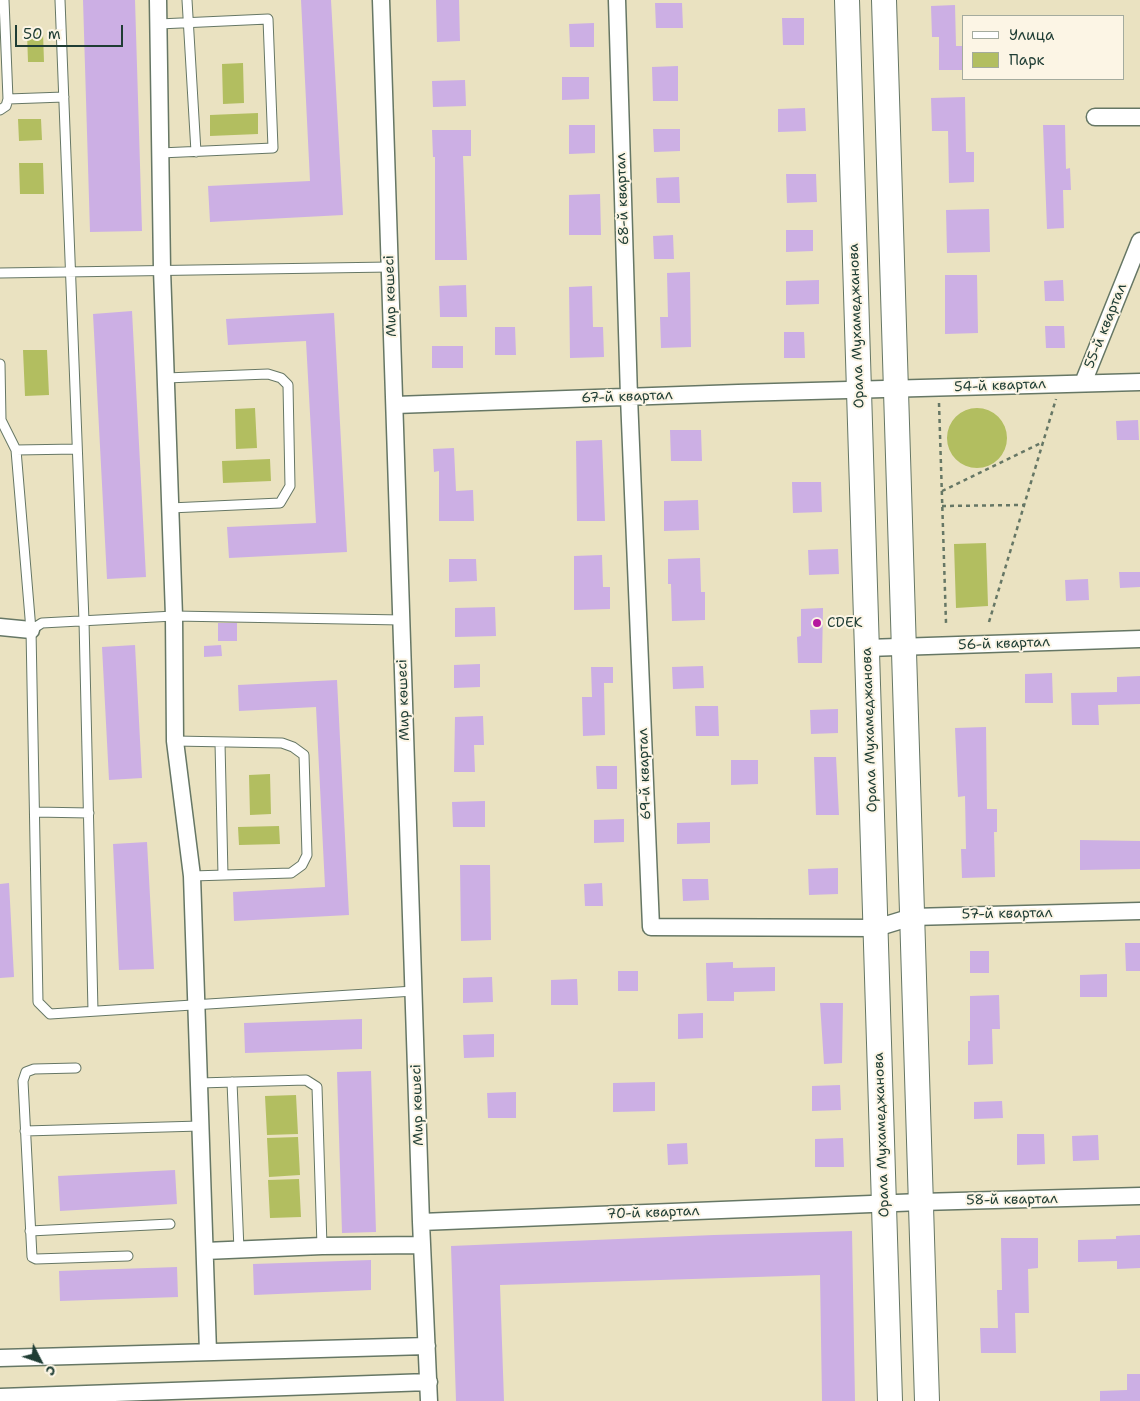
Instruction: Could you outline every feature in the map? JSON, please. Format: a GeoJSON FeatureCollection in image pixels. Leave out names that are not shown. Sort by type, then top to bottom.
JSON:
{"type":"FeatureCollection","features":[{"type":"Feature","properties":{"kind":"street"},"geometry":{"type":"LineString","coordinates":[[158,0],[162,269],[174,616],[175,741],[192,876],[208,1352]]}},
{"type":"Feature","properties":{"kind":"street","name":"Мир көшесі"},"geometry":{"type":"LineString","coordinates":[[381,0],[421,1222],[429,1401]]}},
{"type":"Feature","properties":{"kind":"street","name":"68-й квартал"},"geometry":{"type":"LineString","coordinates":[[617,0],[629,397]]}},
{"type":"Feature","properties":{"kind":"street","name":"Орала Мухамеджанова"},"geometry":{"type":"LineString","coordinates":[[847,0],[890,1401]]}},
{"type":"Feature","properties":{"kind":"street"},"geometry":{"type":"LineString","coordinates":[[884,0],[927,1401]]}},
{"type":"Feature","properties":{"kind":"street"},"geometry":{"type":"LineString","coordinates":[[1095,117],[1140,117]]}},
{"type":"Feature","properties":{"kind":"street","name":"55-й квартал"},"geometry":{"type":"LineString","coordinates":[[1083,383],[1140,242]]}},
{"type":"Feature","properties":{"kind":"street","name":"54-й квартал"},"geometry":{"type":"LineString","coordinates":[[859,390],[1140,382]]}},
{"type":"Feature","properties":{"kind":"street","name":"67-й квартал"},"geometry":{"type":"LineString","coordinates":[[394,405],[859,390]]}},
{"type":"Feature","properties":{"kind":"street","name":"69-й квартал"},"geometry":{"type":"LineString","coordinates":[[629,397],[651,927],[876,928]]}},
{"type":"Feature","properties":{"kind":"street"},"geometry":{"type":"LineString","coordinates":[[0,627],[31,630]]}},
{"type":"Feature","properties":{"kind":"street","name":"56-й квартал"},"geometry":{"type":"LineString","coordinates":[[867,648],[1140,639]]}},
{"type":"Feature","properties":{"kind":"street","name":"57-й квартал"},"geometry":{"type":"LineString","coordinates":[[876,928],[912,917],[1140,911]]}},
{"type":"Feature","properties":{"kind":"street","name":"58-й квартал"},"geometry":{"type":"LineString","coordinates":[[884,1204],[1140,1196]]}},
{"type":"Feature","properties":{"kind":"street","name":"70-й квартал"},"geometry":{"type":"LineString","coordinates":[[421,1222],[884,1204]]}},
{"type":"Feature","properties":{"kind":"street"},"geometry":{"type":"LineString","coordinates":[[205,1251],[322,1246],[422,1245]]}},
{"type":"Feature","properties":{"kind":"street"},"geometry":{"type":"LineString","coordinates":[[0,1358],[427,1346]]}},
{"type":"Feature","properties":{"kind":"street"},"geometry":{"type":"LineString","coordinates":[[0,1397],[429,1382]]}},
{"type":"Feature","properties":{"kind":"lane"},"geometry":{"type":"LineString","coordinates":[[0,110],[6,106],[8,98],[4,0]]}},
{"type":"Feature","properties":{"kind":"lane"},"geometry":{"type":"LineString","coordinates":[[60,0],[84,621],[93,1011]]}},
{"type":"Feature","properties":{"kind":"lane"},"geometry":{"type":"LineString","coordinates":[[187,0],[196,152]]}},
{"type":"Feature","properties":{"kind":"lane"},"geometry":{"type":"LineString","coordinates":[[158,24],[268,19],[273,148],[160,152]]}},
{"type":"Feature","properties":{"kind":"lane"},"geometry":{"type":"LineString","coordinates":[[8,98],[64,97]]}},
{"type":"Feature","properties":{"kind":"lane"},"geometry":{"type":"LineString","coordinates":[[0,273],[162,269],[390,267]]}},
{"type":"Feature","properties":{"kind":"lane"},"geometry":{"type":"LineString","coordinates":[[0,364],[1,420],[16,450],[31,630],[38,1002],[50,1014],[196,1003],[414,991]]}},
{"type":"Feature","properties":{"kind":"lane"},"geometry":{"type":"LineString","coordinates":[[166,378],[268,374],[281,378],[288,385],[290,486],[280,503],[170,508]]}},
{"type":"Feature","properties":{"kind":"lane"},"geometry":{"type":"LineString","coordinates":[[16,450],[77,449]]}},
{"type":"Feature","properties":{"kind":"lane"},"geometry":{"type":"LineString","coordinates":[[31,630],[42,623],[174,616],[402,620]]}},
{"type":"Feature","properties":{"kind":"lane"},"geometry":{"type":"LineString","coordinates":[[175,741],[282,743],[293,747],[304,756],[306,855],[302,865],[291,873],[192,876]]}},
{"type":"Feature","properties":{"kind":"lane"},"geometry":{"type":"LineString","coordinates":[[220,742],[223,875]]}},
{"type":"Feature","properties":{"kind":"lane"},"geometry":{"type":"LineString","coordinates":[[34,812],[89,813]]}},
{"type":"Feature","properties":{"kind":"lane"},"geometry":{"type":"LineString","coordinates":[[76,1068],[34,1070],[26,1072],[23,1081],[32,1257],[36,1259],[128,1256]]}},
{"type":"Feature","properties":{"kind":"lane"},"geometry":{"type":"LineString","coordinates":[[199,1083],[306,1080],[317,1087],[322,1246]]}},
{"type":"Feature","properties":{"kind":"lane"},"geometry":{"type":"LineString","coordinates":[[232,1082],[239,1250]]}},
{"type":"Feature","properties":{"kind":"lane"},"geometry":{"type":"LineString","coordinates":[[25,1131],[200,1126]]}},
{"type":"Feature","properties":{"kind":"lane"},"geometry":{"type":"LineString","coordinates":[[30,1232],[170,1224]]}},
{"type":"Feature","properties":{"kind":"path"},"geometry":{"type":"LineString","coordinates":[[989,622],[1056,398]]}},
{"type":"Feature","properties":{"kind":"path"},"geometry":{"type":"LineString","coordinates":[[939,402],[946,623]]}},
{"type":"Feature","properties":{"kind":"path"},"geometry":{"type":"LineString","coordinates":[[942,490],[1043,442]]}},
{"type":"Feature","properties":{"kind":"path"},"geometry":{"type":"LineString","coordinates":[[942,506],[1024,505]]}},
{"type":"Feature","properties":{"kind":"green space"},"geometry":{"type":"Polygon","coordinates":[[[43,32],[44,62],[28,62],[27,33],[43,32]]]}},
{"type":"Feature","properties":{"kind":"green space"},"geometry":{"type":"Polygon","coordinates":[[[243,63],[244,103],[223,104],[222,64],[243,63]]]}},
{"type":"Feature","properties":{"kind":"green space"},"geometry":{"type":"Polygon","coordinates":[[[258,113],[258,134],[210,136],[210,115],[258,113]]]}},
{"type":"Feature","properties":{"kind":"green space"},"geometry":{"type":"Polygon","coordinates":[[[18,119],[41,119],[42,140],[19,141],[18,119]]]}},
{"type":"Feature","properties":{"kind":"green space"},"geometry":{"type":"Polygon","coordinates":[[[19,163],[43,163],[44,194],[20,194],[19,163]]]}},
{"type":"Feature","properties":{"kind":"green space"},"geometry":{"type":"Polygon","coordinates":[[[23,350],[47,350],[49,395],[25,396],[23,350]]]}},
{"type":"Feature","properties":{"kind":"green space"},"geometry":{"type":"Polygon","coordinates":[[[255,408],[257,448],[236,449],[235,409],[255,408]]]}},
{"type":"Feature","properties":{"kind":"green space"},"geometry":{"type":"Polygon","coordinates":[[[971,408],[983,408],[999,416],[1005,426],[1007,438],[1005,450],[999,460],[983,468],[971,468],[955,460],[947,444],[947,432],[955,416],[971,408]]]}},
{"type":"Feature","properties":{"kind":"green space"},"geometry":{"type":"Polygon","coordinates":[[[270,459],[271,481],[223,483],[222,461],[270,459]]]}},
{"type":"Feature","properties":{"kind":"green space"},"geometry":{"type":"Polygon","coordinates":[[[986,543],[988,606],[956,608],[954,544],[986,543]]]}},
{"type":"Feature","properties":{"kind":"green space"},"geometry":{"type":"Polygon","coordinates":[[[270,774],[271,814],[250,815],[249,775],[270,774]]]}},
{"type":"Feature","properties":{"kind":"green space"},"geometry":{"type":"Polygon","coordinates":[[[279,826],[280,844],[239,845],[238,827],[279,826]]]}},
{"type":"Feature","properties":{"kind":"green space"},"geometry":{"type":"Polygon","coordinates":[[[296,1095],[298,1134],[267,1135],[265,1096],[296,1095]]]}},
{"type":"Feature","properties":{"kind":"green space"},"geometry":{"type":"Polygon","coordinates":[[[298,1137],[300,1175],[269,1177],[267,1138],[298,1137]]]}},
{"type":"Feature","properties":{"kind":"green space"},"geometry":{"type":"Polygon","coordinates":[[[299,1179],[301,1217],[270,1218],[268,1180],[299,1179]]]}},
{"type":"Feature","properties":{"kind":"building"},"geometry":{"type":"Polygon","coordinates":[[[83,0],[135,0],[142,231],[90,232],[83,0]]]}},
{"type":"Feature","properties":{"kind":"building"},"geometry":{"type":"Polygon","coordinates":[[[301,0],[331,0],[343,215],[210,222],[208,186],[310,181],[301,0]]]}},
{"type":"Feature","properties":{"kind":"building"},"geometry":{"type":"Polygon","coordinates":[[[436,0],[459,0],[460,41],[437,42],[436,0]]]}},
{"type":"Feature","properties":{"kind":"building"},"geometry":{"type":"Polygon","coordinates":[[[655,3],[682,3],[683,28],[656,28],[655,3]]]}},
{"type":"Feature","properties":{"kind":"building"},"geometry":{"type":"Polygon","coordinates":[[[955,5],[956,46],[962,46],[962,70],[939,70],[939,37],[932,37],[931,6],[955,5]]]}},
{"type":"Feature","properties":{"kind":"building"},"geometry":{"type":"Polygon","coordinates":[[[782,18],[804,18],[804,45],[783,45],[782,18]]]}},
{"type":"Feature","properties":{"kind":"building"},"geometry":{"type":"Polygon","coordinates":[[[594,23],[594,47],[570,47],[569,24],[594,23]]]}},
{"type":"Feature","properties":{"kind":"building"},"geometry":{"type":"Polygon","coordinates":[[[678,66],[678,101],[653,101],[652,67],[678,66]]]}},
{"type":"Feature","properties":{"kind":"building"},"geometry":{"type":"Polygon","coordinates":[[[562,77],[589,77],[589,99],[562,100],[562,77]]]}},
{"type":"Feature","properties":{"kind":"building"},"geometry":{"type":"Polygon","coordinates":[[[465,80],[466,106],[433,107],[432,81],[465,80]]]}},
{"type":"Feature","properties":{"kind":"building"},"geometry":{"type":"Polygon","coordinates":[[[965,97],[966,152],[974,152],[974,182],[949,183],[948,131],[932,131],[931,98],[965,97]]]}},
{"type":"Feature","properties":{"kind":"building"},"geometry":{"type":"Polygon","coordinates":[[[805,108],[806,131],[778,132],[778,109],[805,108]]]}},
{"type":"Feature","properties":{"kind":"building"},"geometry":{"type":"Polygon","coordinates":[[[569,125],[595,125],[595,153],[569,154],[569,125]]]}},
{"type":"Feature","properties":{"kind":"building"},"geometry":{"type":"Polygon","coordinates":[[[1043,125],[1065,125],[1066,169],[1070,168],[1071,190],[1063,190],[1064,228],[1047,229],[1043,125]]]}},
{"type":"Feature","properties":{"kind":"building"},"geometry":{"type":"Polygon","coordinates":[[[653,129],[680,129],[680,151],[654,152],[653,129]]]}},
{"type":"Feature","properties":{"kind":"building"},"geometry":{"type":"Polygon","coordinates":[[[432,130],[471,130],[471,156],[463,156],[467,260],[435,260],[435,157],[433,157],[432,130]]]}},
{"type":"Feature","properties":{"kind":"building"},"geometry":{"type":"Polygon","coordinates":[[[786,174],[816,174],[817,202],[787,203],[786,174]]]}},
{"type":"Feature","properties":{"kind":"building"},"geometry":{"type":"Polygon","coordinates":[[[679,177],[680,203],[657,203],[656,178],[679,177]]]}},
{"type":"Feature","properties":{"kind":"building"},"geometry":{"type":"Polygon","coordinates":[[[600,194],[601,235],[569,235],[569,195],[600,194]]]}},
{"type":"Feature","properties":{"kind":"building"},"geometry":{"type":"Polygon","coordinates":[[[989,209],[990,252],[947,253],[946,210],[989,209]]]}},
{"type":"Feature","properties":{"kind":"building"},"geometry":{"type":"Polygon","coordinates":[[[786,230],[813,230],[813,251],[786,252],[786,230]]]}},
{"type":"Feature","properties":{"kind":"building"},"geometry":{"type":"Polygon","coordinates":[[[673,235],[674,259],[654,259],[653,236],[673,235]]]}},
{"type":"Feature","properties":{"kind":"building"},"geometry":{"type":"Polygon","coordinates":[[[690,272],[691,347],[661,348],[660,317],[668,317],[667,273],[690,272]]]}},
{"type":"Feature","properties":{"kind":"building"},"geometry":{"type":"Polygon","coordinates":[[[945,275],[977,275],[978,333],[945,334],[945,275]]]}},
{"type":"Feature","properties":{"kind":"building"},"geometry":{"type":"Polygon","coordinates":[[[819,280],[819,304],[786,305],[786,281],[819,280]]]}},
{"type":"Feature","properties":{"kind":"building"},"geometry":{"type":"Polygon","coordinates":[[[1063,280],[1064,301],[1045,301],[1044,281],[1063,280]]]}},
{"type":"Feature","properties":{"kind":"building"},"geometry":{"type":"Polygon","coordinates":[[[466,285],[467,317],[440,317],[439,286],[466,285]]]}},
{"type":"Feature","properties":{"kind":"building"},"geometry":{"type":"Polygon","coordinates":[[[592,286],[593,327],[603,327],[604,357],[570,358],[569,287],[592,286]]]}},
{"type":"Feature","properties":{"kind":"building"},"geometry":{"type":"Polygon","coordinates":[[[132,311],[146,577],[107,579],[93,314],[132,311]]]}},
{"type":"Feature","properties":{"kind":"building"},"geometry":{"type":"Polygon","coordinates":[[[334,313],[347,552],[229,558],[227,527],[316,523],[306,341],[228,345],[226,319],[334,313]]]}},
{"type":"Feature","properties":{"kind":"building"},"geometry":{"type":"Polygon","coordinates":[[[1045,326],[1064,326],[1065,348],[1046,348],[1045,326]]]}},
{"type":"Feature","properties":{"kind":"building"},"geometry":{"type":"Polygon","coordinates":[[[495,327],[515,327],[516,355],[495,355],[495,327]]]}},
{"type":"Feature","properties":{"kind":"building"},"geometry":{"type":"Polygon","coordinates":[[[784,332],[804,332],[805,358],[784,358],[784,332]]]}},
{"type":"Feature","properties":{"kind":"building"},"geometry":{"type":"Polygon","coordinates":[[[432,346],[463,346],[463,368],[432,368],[432,346]]]}},
{"type":"Feature","properties":{"kind":"building"},"geometry":{"type":"Polygon","coordinates":[[[1138,420],[1139,440],[1117,440],[1116,421],[1138,420]]]}},
{"type":"Feature","properties":{"kind":"building"},"geometry":{"type":"Polygon","coordinates":[[[670,430],[701,430],[702,461],[671,461],[670,430]]]}},
{"type":"Feature","properties":{"kind":"building"},"geometry":{"type":"Polygon","coordinates":[[[602,440],[605,521],[577,521],[576,441],[602,440]]]}},
{"type":"Feature","properties":{"kind":"building"},"geometry":{"type":"Polygon","coordinates":[[[454,448],[456,491],[473,490],[474,521],[439,521],[439,471],[434,472],[433,449],[454,448]]]}},
{"type":"Feature","properties":{"kind":"building"},"geometry":{"type":"Polygon","coordinates":[[[792,482],[821,482],[822,512],[793,513],[792,482]]]}},
{"type":"Feature","properties":{"kind":"building"},"geometry":{"type":"Polygon","coordinates":[[[698,500],[699,530],[664,531],[664,501],[698,500]]]}},
{"type":"Feature","properties":{"kind":"building"},"geometry":{"type":"Polygon","coordinates":[[[838,549],[839,574],[809,575],[808,550],[838,549]]]}},
{"type":"Feature","properties":{"kind":"building"},"geometry":{"type":"Polygon","coordinates":[[[602,555],[603,587],[610,587],[610,609],[574,610],[574,556],[602,555]]]}},
{"type":"Feature","properties":{"kind":"building"},"geometry":{"type":"Polygon","coordinates":[[[700,558],[701,592],[705,592],[705,620],[672,621],[671,584],[668,584],[668,559],[700,558]]]}},
{"type":"Feature","properties":{"kind":"building"},"geometry":{"type":"Polygon","coordinates":[[[449,559],[476,559],[477,581],[449,582],[449,559]]]}},
{"type":"Feature","properties":{"kind":"building"},"geometry":{"type":"Polygon","coordinates":[[[1119,572],[1140,572],[1140,587],[1120,588],[1119,572]]]}},
{"type":"Feature","properties":{"kind":"building"},"geometry":{"type":"Polygon","coordinates":[[[1088,579],[1089,600],[1066,601],[1065,580],[1088,579]]]}},
{"type":"Feature","properties":{"kind":"building"},"geometry":{"type":"Polygon","coordinates":[[[495,607],[496,636],[455,637],[455,608],[495,607]]]}},
{"type":"Feature","properties":{"kind":"building"},"geometry":{"type":"Polygon","coordinates":[[[823,608],[822,663],[798,663],[797,637],[801,636],[801,609],[823,608]]]}},
{"type":"Feature","properties":{"kind":"building"},"geometry":{"type":"Polygon","coordinates":[[[218,623],[237,623],[237,641],[218,641],[218,623]]]}},
{"type":"Feature","properties":{"kind":"building"},"geometry":{"type":"Polygon","coordinates":[[[135,645],[142,778],[109,780],[102,647],[135,645]]]}},
{"type":"Feature","properties":{"kind":"building"},"geometry":{"type":"Polygon","coordinates":[[[221,645],[222,656],[204,657],[204,646],[221,645]]]}},
{"type":"Feature","properties":{"kind":"building"},"geometry":{"type":"Polygon","coordinates":[[[480,664],[480,687],[454,688],[454,665],[480,664]]]}},
{"type":"Feature","properties":{"kind":"building"},"geometry":{"type":"Polygon","coordinates":[[[703,666],[704,688],[673,689],[672,667],[703,666]]]}},
{"type":"Feature","properties":{"kind":"building"},"geometry":{"type":"Polygon","coordinates":[[[591,667],[613,667],[613,683],[604,683],[605,735],[583,736],[582,697],[592,697],[591,667]]]}},
{"type":"Feature","properties":{"kind":"building"},"geometry":{"type":"Polygon","coordinates":[[[1052,673],[1053,703],[1025,703],[1025,674],[1052,673]]]}},
{"type":"Feature","properties":{"kind":"building"},"geometry":{"type":"Polygon","coordinates":[[[1140,676],[1140,704],[1098,705],[1099,725],[1072,725],[1071,693],[1117,692],[1117,677],[1140,676]]]}},
{"type":"Feature","properties":{"kind":"building"},"geometry":{"type":"Polygon","coordinates":[[[337,680],[349,915],[234,921],[233,892],[325,887],[316,707],[239,711],[238,685],[337,680]]]}},
{"type":"Feature","properties":{"kind":"building"},"geometry":{"type":"Polygon","coordinates":[[[695,706],[718,706],[719,736],[696,736],[695,706]]]}},
{"type":"Feature","properties":{"kind":"building"},"geometry":{"type":"Polygon","coordinates":[[[838,709],[838,733],[811,734],[810,710],[838,709]]]}},
{"type":"Feature","properties":{"kind":"building"},"geometry":{"type":"Polygon","coordinates":[[[483,716],[484,745],[474,745],[475,772],[454,772],[455,717],[483,716]]]}},
{"type":"Feature","properties":{"kind":"building"},"geometry":{"type":"Polygon","coordinates":[[[986,727],[987,809],[997,809],[997,832],[994,832],[995,877],[962,878],[961,849],[966,849],[965,796],[958,797],[955,728],[986,727]]]}},
{"type":"Feature","properties":{"kind":"building"},"geometry":{"type":"Polygon","coordinates":[[[814,757],[836,757],[839,815],[816,815],[814,757]]]}},
{"type":"Feature","properties":{"kind":"building"},"geometry":{"type":"Polygon","coordinates":[[[731,760],[758,760],[758,784],[731,785],[731,760]]]}},
{"type":"Feature","properties":{"kind":"building"},"geometry":{"type":"Polygon","coordinates":[[[596,766],[617,766],[617,789],[597,789],[596,766]]]}},
{"type":"Feature","properties":{"kind":"building"},"geometry":{"type":"Polygon","coordinates":[[[485,801],[485,827],[453,827],[452,802],[485,801]]]}},
{"type":"Feature","properties":{"kind":"building"},"geometry":{"type":"Polygon","coordinates":[[[624,819],[624,842],[594,843],[594,820],[624,819]]]}},
{"type":"Feature","properties":{"kind":"building"},"geometry":{"type":"Polygon","coordinates":[[[710,822],[710,843],[677,844],[677,823],[710,822]]]}},
{"type":"Feature","properties":{"kind":"building"},"geometry":{"type":"Polygon","coordinates":[[[1080,840],[1140,841],[1140,869],[1080,870],[1080,840]]]}},
{"type":"Feature","properties":{"kind":"building"},"geometry":{"type":"Polygon","coordinates":[[[147,842],[154,969],[119,970],[113,844],[147,842]]]}},
{"type":"Feature","properties":{"kind":"building"},"geometry":{"type":"Polygon","coordinates":[[[460,865],[490,865],[491,940],[461,941],[460,865]]]}},
{"type":"Feature","properties":{"kind":"building"},"geometry":{"type":"Polygon","coordinates":[[[838,868],[838,894],[809,895],[808,869],[838,868]]]}},
{"type":"Feature","properties":{"kind":"building"},"geometry":{"type":"Polygon","coordinates":[[[682,879],[708,879],[709,900],[683,901],[682,879]]]}},
{"type":"Feature","properties":{"kind":"building"},"geometry":{"type":"Polygon","coordinates":[[[9,883],[14,977],[0,978],[0,884],[9,883]]]}},
{"type":"Feature","properties":{"kind":"building"},"geometry":{"type":"Polygon","coordinates":[[[602,883],[603,906],[585,906],[584,884],[602,883]]]}},
{"type":"Feature","properties":{"kind":"building"},"geometry":{"type":"Polygon","coordinates":[[[1125,943],[1140,943],[1140,971],[1126,971],[1125,943]]]}},
{"type":"Feature","properties":{"kind":"building"},"geometry":{"type":"Polygon","coordinates":[[[970,951],[989,951],[989,973],[970,973],[970,951]]]}},
{"type":"Feature","properties":{"kind":"building"},"geometry":{"type":"Polygon","coordinates":[[[733,962],[733,968],[775,967],[775,991],[734,992],[734,1001],[707,1001],[706,963],[733,962]]]}},
{"type":"Feature","properties":{"kind":"building"},"geometry":{"type":"Polygon","coordinates":[[[618,971],[638,971],[638,991],[618,991],[618,971]]]}},
{"type":"Feature","properties":{"kind":"building"},"geometry":{"type":"Polygon","coordinates":[[[1107,974],[1107,997],[1080,997],[1080,975],[1107,974]]]}},
{"type":"Feature","properties":{"kind":"building"},"geometry":{"type":"Polygon","coordinates":[[[492,977],[493,1002],[463,1003],[463,978],[492,977]]]}},
{"type":"Feature","properties":{"kind":"building"},"geometry":{"type":"Polygon","coordinates":[[[577,979],[578,1005],[551,1005],[551,980],[577,979]]]}},
{"type":"Feature","properties":{"kind":"building"},"geometry":{"type":"Polygon","coordinates":[[[999,995],[1000,1029],[992,1029],[993,1064],[968,1065],[970,996],[999,995]]]}},
{"type":"Feature","properties":{"kind":"building"},"geometry":{"type":"Polygon","coordinates":[[[820,1003],[843,1003],[842,1063],[824,1064],[820,1003]]]}},
{"type":"Feature","properties":{"kind":"building"},"geometry":{"type":"Polygon","coordinates":[[[703,1013],[703,1038],[678,1039],[678,1014],[703,1013]]]}},
{"type":"Feature","properties":{"kind":"building"},"geometry":{"type":"Polygon","coordinates":[[[362,1019],[362,1049],[245,1053],[244,1023],[362,1019]]]}},
{"type":"Feature","properties":{"kind":"building"},"geometry":{"type":"Polygon","coordinates":[[[494,1034],[494,1057],[464,1058],[463,1035],[494,1034]]]}},
{"type":"Feature","properties":{"kind":"building"},"geometry":{"type":"Polygon","coordinates":[[[371,1071],[376,1232],[342,1233],[337,1072],[371,1071]]]}},
{"type":"Feature","properties":{"kind":"building"},"geometry":{"type":"Polygon","coordinates":[[[655,1082],[655,1111],[613,1112],[613,1083],[655,1082]]]}},
{"type":"Feature","properties":{"kind":"building"},"geometry":{"type":"Polygon","coordinates":[[[840,1085],[841,1110],[812,1111],[812,1086],[840,1085]]]}},
{"type":"Feature","properties":{"kind":"building"},"geometry":{"type":"Polygon","coordinates":[[[516,1092],[516,1118],[488,1118],[487,1093],[516,1092]]]}},
{"type":"Feature","properties":{"kind":"building"},"geometry":{"type":"Polygon","coordinates":[[[1002,1101],[1003,1118],[974,1119],[974,1102],[1002,1101]]]}},
{"type":"Feature","properties":{"kind":"building"},"geometry":{"type":"Polygon","coordinates":[[[1017,1134],[1044,1134],[1045,1164],[1017,1165],[1017,1134]]]}},
{"type":"Feature","properties":{"kind":"building"},"geometry":{"type":"Polygon","coordinates":[[[1098,1135],[1099,1160],[1073,1161],[1072,1136],[1098,1135]]]}},
{"type":"Feature","properties":{"kind":"building"},"geometry":{"type":"Polygon","coordinates":[[[843,1138],[844,1167],[815,1167],[815,1139],[843,1138]]]}},
{"type":"Feature","properties":{"kind":"building"},"geometry":{"type":"Polygon","coordinates":[[[687,1143],[688,1164],[668,1165],[667,1144],[687,1143]]]}},
{"type":"Feature","properties":{"kind":"building"},"geometry":{"type":"Polygon","coordinates":[[[175,1170],[177,1204],[60,1211],[58,1176],[175,1170]]]}},
{"type":"Feature","properties":{"kind":"building"},"geometry":{"type":"Polygon","coordinates":[[[852,1231],[855,1401],[822,1401],[820,1275],[500,1285],[504,1401],[456,1401],[451,1246],[852,1231]]]}},
{"type":"Feature","properties":{"kind":"building"},"geometry":{"type":"Polygon","coordinates":[[[1140,1235],[1140,1268],[1117,1269],[1117,1261],[1078,1262],[1078,1240],[1116,1239],[1116,1236],[1140,1235]]]}},
{"type":"Feature","properties":{"kind":"building"},"geometry":{"type":"Polygon","coordinates":[[[1001,1238],[1038,1238],[1038,1268],[1028,1269],[1029,1313],[1015,1313],[1016,1353],[981,1353],[980,1328],[998,1328],[997,1290],[1002,1290],[1001,1238]]]}},
{"type":"Feature","properties":{"kind":"building"},"geometry":{"type":"Polygon","coordinates":[[[371,1260],[371,1290],[254,1295],[253,1264],[371,1260]]]}},
{"type":"Feature","properties":{"kind":"building"},"geometry":{"type":"Polygon","coordinates":[[[177,1267],[178,1297],[60,1301],[59,1271],[177,1267]]]}},
{"type":"Feature","properties":{"kind":"building"},"geometry":{"type":"Polygon","coordinates":[[[1127,1374],[1140,1374],[1140,1401],[1100,1401],[1100,1391],[1127,1390],[1127,1374]]]}},
{"type":"Feature","properties":{"kind":"place","name":"CDEK"},"geometry":{"type":"Point","coordinates":[817,623]}}]}
